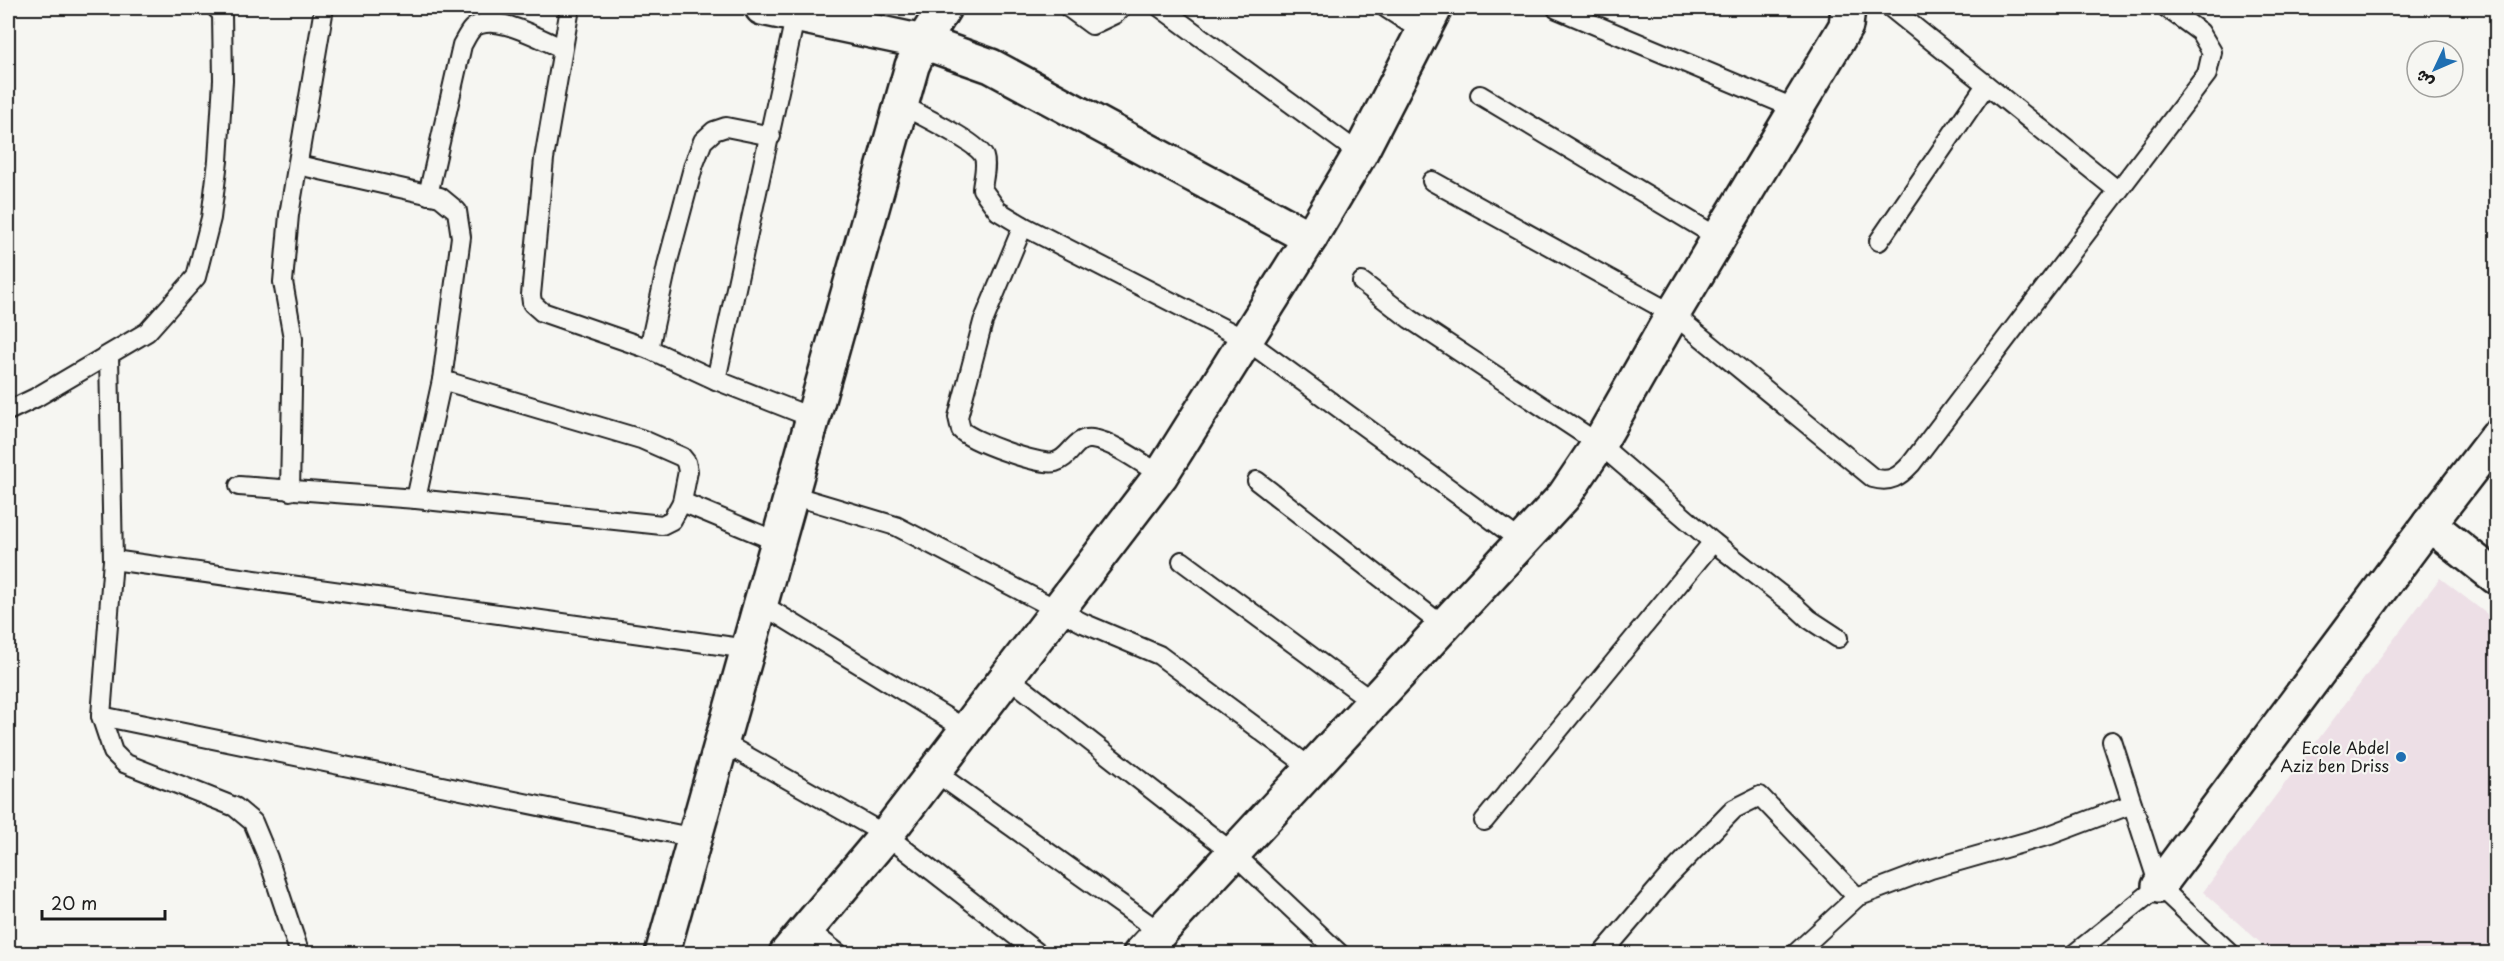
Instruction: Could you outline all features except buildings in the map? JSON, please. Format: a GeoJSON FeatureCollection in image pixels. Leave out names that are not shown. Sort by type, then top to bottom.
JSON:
{"type":"FeatureCollection","features":[{"type":"Feature","properties":{"kind":"street"},"geometry":{"type":"LineString","coordinates":[[762,8],[796,13],[923,42],[991,66],[1310,238]]}},
{"type":"Feature","properties":{"kind":"street"},"geometry":{"type":"LineString","coordinates":[[662,954],[912,66],[923,42],[944,8]]}},
{"type":"Feature","properties":{"kind":"street"},"geometry":{"type":"LineString","coordinates":[[1150,943],[1564,496],[1599,444],[1673,314],[1846,26],[1848,8]]}},
{"type":"Feature","properties":{"kind":"street"},"geometry":{"type":"LineString","coordinates":[[786,954],[886,835],[1161,475],[1360,154],[1429,20]]}},
{"type":"Feature","properties":{"kind":"street"},"geometry":{"type":"LineString","coordinates":[[2159,886],[2496,437]]}},
{"type":"Feature","properties":{"kind":"street"},"geometry":{"type":"LineString","coordinates":[[2429,524],[2496,577]]}},
{"type":"Feature","properties":{"kind":"lane"},"geometry":{"type":"LineString","coordinates":[[290,491],[293,338],[284,282],[289,215],[324,8]]}},
{"type":"Feature","properties":{"kind":"lane"},"geometry":{"type":"LineString","coordinates":[[570,8],[544,159],[532,303],[542,312],[649,349],[716,380],[813,418]]}},
{"type":"Feature","properties":{"kind":"lane"},"geometry":{"type":"LineString","coordinates":[[1069,8],[1092,25],[1115,14],[1121,8]]}},
{"type":"Feature","properties":{"kind":"lane"},"geometry":{"type":"LineString","coordinates":[[1161,8],[1360,154]]}},
{"type":"Feature","properties":{"kind":"lane"},"geometry":{"type":"LineString","coordinates":[[1386,8],[1429,20]]}},
{"type":"Feature","properties":{"kind":"lane"},"geometry":{"type":"LineString","coordinates":[[1891,8],[2117,190]]}},
{"type":"Feature","properties":{"kind":"lane"},"geometry":{"type":"LineString","coordinates":[[1432,181],[1673,314],[1873,478],[1884,482],[1900,476],[1911,464],[2207,74],[2212,52],[2200,32],[2167,8]]}},
{"type":"Feature","properties":{"kind":"lane"},"geometry":{"type":"LineString","coordinates":[[1557,9],[1796,109]]}},
{"type":"Feature","properties":{"kind":"lane"},"geometry":{"type":"LineString","coordinates":[[8,411],[35,398],[147,332],[196,277],[211,218],[218,161],[223,80],[221,10]]}},
{"type":"Feature","properties":{"kind":"lane"},"geometry":{"type":"LineString","coordinates":[[716,380],[796,13]]}},
{"type":"Feature","properties":{"kind":"lane"},"geometry":{"type":"LineString","coordinates":[[428,195],[462,45],[473,28],[483,23],[497,21],[562,48]]}},
{"type":"Feature","properties":{"kind":"lane"},"geometry":{"type":"LineString","coordinates":[[1879,241],[1986,85]]}},
{"type":"Feature","properties":{"kind":"lane"},"geometry":{"type":"LineString","coordinates":[[1480,96],[1719,238]]}},
{"type":"Feature","properties":{"kind":"lane"},"geometry":{"type":"LineString","coordinates":[[902,105],[973,144],[983,155],[985,165],[982,189],[998,211],[1246,340],[1521,541]]}},
{"type":"Feature","properties":{"kind":"lane"},"geometry":{"type":"LineString","coordinates":[[649,349],[668,261],[694,164],[703,141],[714,131],[726,127],[771,136]]}},
{"type":"Feature","properties":{"kind":"lane"},"geometry":{"type":"LineString","coordinates":[[298,165],[440,198],[457,211],[461,237],[442,380],[416,500]]}},
{"type":"Feature","properties":{"kind":"lane"},"geometry":{"type":"LineString","coordinates":[[1023,226],[983,322],[958,417],[961,430],[971,438],[1045,463],[1063,459],[1080,441],[1089,438],[1101,440],[1161,475]]}},
{"type":"Feature","properties":{"kind":"lane"},"geometry":{"type":"LineString","coordinates":[[1362,282],[1410,319],[1599,444],[1713,542],[1779,592],[1809,619],[1838,638]]}},
{"type":"Feature","properties":{"kind":"lane"},"geometry":{"type":"LineString","coordinates":[[109,355],[113,560],[101,716],[113,752],[124,763],[235,807],[253,822],[268,858],[300,954]]}},
{"type":"Feature","properties":{"kind":"lane"},"geometry":{"type":"LineString","coordinates":[[239,486],[416,500],[662,525],[672,519],[682,502],[688,471],[682,457],[641,438],[442,380]]}},
{"type":"Feature","properties":{"kind":"lane"},"geometry":{"type":"LineString","coordinates":[[1257,481],[1443,626]]}},
{"type":"Feature","properties":{"kind":"lane"},"geometry":{"type":"LineString","coordinates":[[792,495],[896,526],[1083,623],[1158,655],[1311,768]]}},
{"type":"Feature","properties":{"kind":"lane"},"geometry":{"type":"LineString","coordinates":[[682,502],[778,542]]}},
{"type":"Feature","properties":{"kind":"lane"},"geometry":{"type":"LineString","coordinates":[[1484,821],[1713,542]]}},
{"type":"Feature","properties":{"kind":"lane"},"geometry":{"type":"LineString","coordinates":[[113,560],[748,649]]}},
{"type":"Feature","properties":{"kind":"lane"},"geometry":{"type":"LineString","coordinates":[[1182,561],[1373,702]]}},
{"type":"Feature","properties":{"kind":"lane"},"geometry":{"type":"LineString","coordinates":[[761,604],[968,730]]}},
{"type":"Feature","properties":{"kind":"lane"},"geometry":{"type":"LineString","coordinates":[[1008,676],[1233,853],[1340,954]]}},
{"type":"Feature","properties":{"kind":"lane"},"geometry":{"type":"LineString","coordinates":[[101,716],[695,838]]}},
{"type":"Feature","properties":{"kind":"lane"},"geometry":{"type":"LineString","coordinates":[[2112,741],[2159,886],[2230,954]]}},
{"type":"Feature","properties":{"kind":"lane"},"geometry":{"type":"LineString","coordinates":[[722,742],[886,835],[1039,954]]}},
{"type":"Feature","properties":{"kind":"lane"},"geometry":{"type":"LineString","coordinates":[[935,772],[1150,943]]}},
{"type":"Feature","properties":{"kind":"lane"},"geometry":{"type":"LineString","coordinates":[[1602,954],[1666,878],[1734,809],[1760,796],[1857,897]]}},
{"type":"Feature","properties":{"kind":"lane"},"geometry":{"type":"LineString","coordinates":[[1795,954],[1857,897],[1931,869],[2050,835],[2132,804]]}},
{"type":"Feature","properties":{"kind":"lane"},"geometry":{"type":"LineString","coordinates":[[2074,954],[2159,886]]}},
{"type":"Feature","properties":{"kind":"lane"},"geometry":{"type":"LineString","coordinates":[[807,929],[839,954]]}},
{"type":"Feature","properties":{"kind":"shaded area","name":"Ecole Abdel Aziz ben Driss"},"geometry":{"type":"Polygon","coordinates":[[[2440,578],[2496,621],[2496,953],[2272,953],[2203,892],[2440,578]]]}},
{"type":"Feature","properties":{"kind":"place","name":"Ecole Abdel Aziz ben Driss"},"geometry":{"type":"Point","coordinates":[2401,757]}}]}
